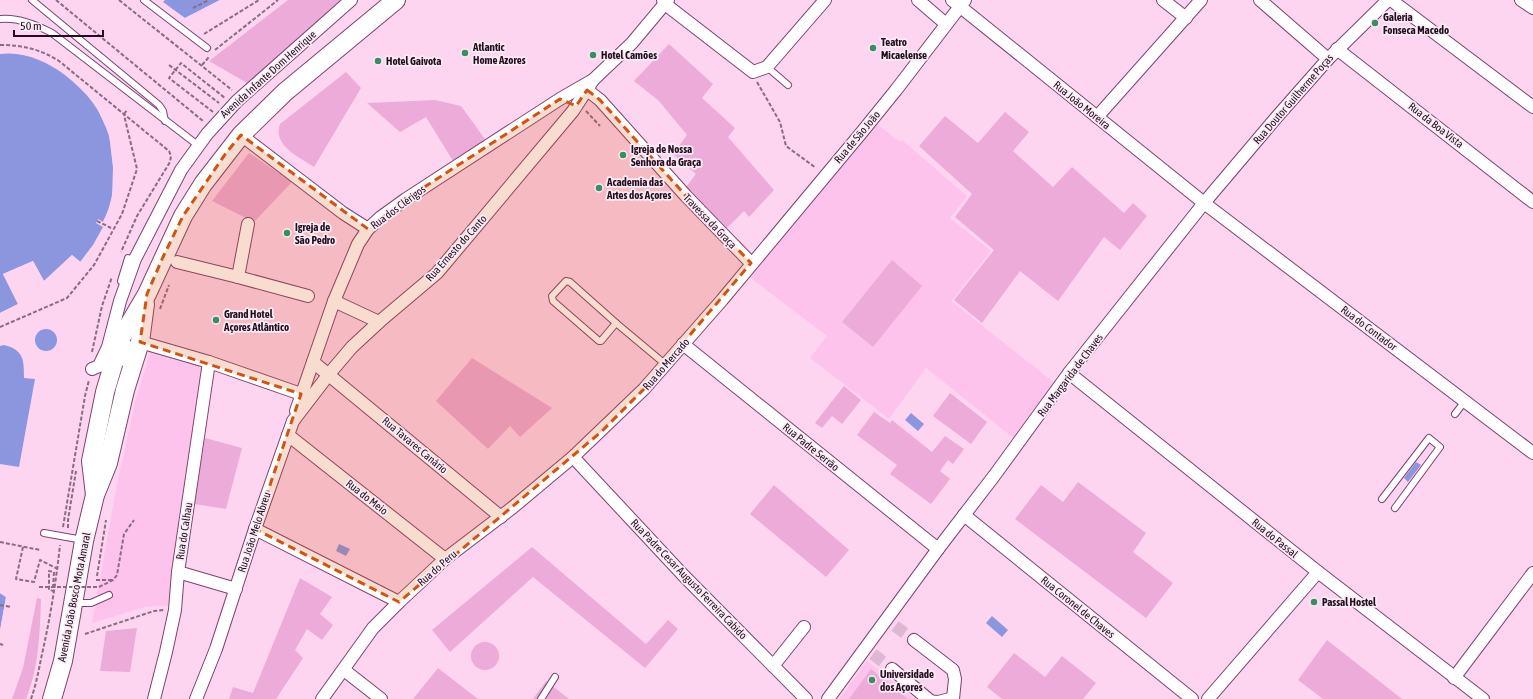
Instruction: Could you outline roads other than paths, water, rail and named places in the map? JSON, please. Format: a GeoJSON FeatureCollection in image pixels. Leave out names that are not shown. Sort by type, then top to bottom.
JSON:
{"type":"FeatureCollection","features":[{"type":"Feature","properties":{"kind":"main road"},"geometry":{"type":"LineString","coordinates":[[130,341],[147,294],[184,216],[203,184],[241,135],[285,92],[396,0]]}},
{"type":"Feature","properties":{"kind":"main road","name":"Avenida João Bosco Mota Amaral"},"geometry":{"type":"LineString","coordinates":[[95,495],[91,461],[112,390],[130,341]]}},
{"type":"Feature","properties":{"kind":"main road","name":"Avenida João Bosco Mota Amaral"},"geometry":{"type":"LineString","coordinates":[[52,699],[63,661],[84,540],[95,495],[108,463],[125,390],[130,341]]}},
{"type":"Feature","properties":{"kind":"street","name":"Avenida Infante Dom Henrique"},"geometry":{"type":"LineString","coordinates":[[97,365],[108,347],[120,302],[141,246],[181,170],[206,134],[228,109],[351,0]]}},
{"type":"Feature","properties":{"kind":"street"},"geometry":{"type":"LineString","coordinates":[[590,84],[632,43],[666,1],[752,72],[766,67],[825,0]]}},
{"type":"Feature","properties":{"kind":"street"},"geometry":{"type":"LineString","coordinates":[[918,0],[946,24]]}},
{"type":"Feature","properties":{"kind":"street"},"geometry":{"type":"LineString","coordinates":[[1163,0],[1186,18]]}},
{"type":"Feature","properties":{"kind":"street"},"geometry":{"type":"LineString","coordinates":[[1097,117],[1201,0]]}},
{"type":"Feature","properties":{"kind":"street"},"geometry":{"type":"LineString","coordinates":[[1260,0],[1328,59]]}},
{"type":"Feature","properties":{"kind":"street"},"geometry":{"type":"LineString","coordinates":[[1389,0],[1533,107]]}},
{"type":"Feature","properties":{"kind":"street","name":"Rua Doutor Guilherme Poças"},"geometry":{"type":"LineString","coordinates":[[1204,203],[1337,49],[1389,0]]}},
{"type":"Feature","properties":{"kind":"street"},"geometry":{"type":"LineString","coordinates":[[1521,0],[1533,8]]}},
{"type":"Feature","properties":{"kind":"street","name":"Rua de São João"},"geometry":{"type":"LineString","coordinates":[[751,263],[896,90],[946,24],[959,2]]}},
{"type":"Feature","properties":{"kind":"street","name":"Rua João Moreira"},"geometry":{"type":"LineString","coordinates":[[959,2],[1097,117],[1204,203]]}},
{"type":"Feature","properties":{"kind":"street","name":"Rua da Boa Vista"},"geometry":{"type":"LineString","coordinates":[[1337,49],[1533,202]]}},
{"type":"Feature","properties":{"kind":"street","name":"Rua dos Clérigos"},"geometry":{"type":"LineString","coordinates":[[293,421],[334,301],[358,244],[368,229],[381,217],[406,199],[560,99],[590,84]]}},
{"type":"Feature","properties":{"kind":"street","name":"Rua Ernesto do Canto"},"geometry":{"type":"LineString","coordinates":[[329,374],[352,347],[437,273],[576,107],[590,84]]}},
{"type":"Feature","properties":{"kind":"street","name":"Travessa da Graça"},"geometry":{"type":"LineString","coordinates":[[590,84],[600,100],[683,199],[751,263]]}},
{"type":"Feature","properties":{"kind":"street"},"geometry":{"type":"LineString","coordinates":[[560,99],[568,100],[576,107]]}},
{"type":"Feature","properties":{"kind":"street"},"geometry":{"type":"LineString","coordinates":[[241,135],[343,213],[368,229]]}},
{"type":"Feature","properties":{"kind":"street","name":"Rua Margarida de Chaves"},"geometry":{"type":"LineString","coordinates":[[828,699],[870,651],[891,623],[938,549],[1069,373],[1204,203]]}},
{"type":"Feature","properties":{"kind":"street","name":"Rua do Contador"},"geometry":{"type":"LineString","coordinates":[[1204,203],[1533,453]]}},
{"type":"Feature","properties":{"kind":"street"},"geometry":{"type":"LineString","coordinates":[[235,276],[248,224]]}},
{"type":"Feature","properties":{"kind":"street"},"geometry":{"type":"LineString","coordinates":[[177,262],[308,296]]}},
{"type":"Feature","properties":{"kind":"street","name":"Rua do Mercado"},"geometry":{"type":"LineString","coordinates":[[573,457],[644,389],[751,263]]}},
{"type":"Feature","properties":{"kind":"street"},"geometry":{"type":"LineString","coordinates":[[334,301],[379,322]]}},
{"type":"Feature","properties":{"kind":"street"},"geometry":{"type":"LineString","coordinates":[[130,341],[209,362],[301,394]]}},
{"type":"Feature","properties":{"kind":"street","name":"Rua Padre Serrão"},"geometry":{"type":"LineString","coordinates":[[683,344],[938,549]]}},
{"type":"Feature","properties":{"kind":"street","name":"Rua do Calhau"},"geometry":{"type":"LineString","coordinates":[[154,699],[175,610],[178,572],[209,362]]}},
{"type":"Feature","properties":{"kind":"street","name":"Rua Tavares Canário"},"geometry":{"type":"LineString","coordinates":[[313,362],[501,517]]}},
{"type":"Feature","properties":{"kind":"street","name":"Rua do Passal"},"geometry":{"type":"LineString","coordinates":[[1069,373],[1318,572],[1483,699]]}},
{"type":"Feature","properties":{"kind":"street","name":"Rua João Melo Abreu"},"geometry":{"type":"LineString","coordinates":[[196,699],[216,649],[255,529],[293,421],[329,374]]}},
{"type":"Feature","properties":{"kind":"street","name":"Rua do Meio"},"geometry":{"type":"LineString","coordinates":[[288,435],[445,559]]}},
{"type":"Feature","properties":{"kind":"street","name":"Rua do Peru"},"geometry":{"type":"LineString","coordinates":[[322,699],[374,628],[398,602],[445,559],[501,517],[573,457]]}},
{"type":"Feature","properties":{"kind":"street","name":"Rua Padre Cesar Augusto Ferreira Cabido"},"geometry":{"type":"LineString","coordinates":[[573,457],[684,576],[806,699]]}},
{"type":"Feature","properties":{"kind":"street","name":"Rua Coronel de Chaves"},"geometry":{"type":"LineString","coordinates":[[964,516],[1192,699]]}},
{"type":"Feature","properties":{"kind":"street"},"geometry":{"type":"LineString","coordinates":[[255,529],[398,602]]}},
{"type":"Feature","properties":{"kind":"street"},"geometry":{"type":"LineString","coordinates":[[178,572],[236,589]]}},
{"type":"Feature","properties":{"kind":"street"},"geometry":{"type":"LineString","coordinates":[[1208,699],[1318,572]]}},
{"type":"Feature","properties":{"kind":"street"},"geometry":{"type":"LineString","coordinates":[[1454,678],[1533,573]]}},
{"type":"Feature","properties":{"kind":"street"},"geometry":{"type":"LineString","coordinates":[[773,666],[804,627]]}},
{"type":"Feature","properties":{"kind":"street"},"geometry":{"type":"LineString","coordinates":[[914,640],[953,670],[955,679],[953,697]]}},
{"type":"Feature","properties":{"kind":"street"},"geometry":{"type":"LineString","coordinates":[[892,669],[928,699]]}},
{"type":"Feature","properties":{"kind":"street"},"geometry":{"type":"LineString","coordinates":[[344,670],[381,699]]}},
{"type":"Feature","properties":{"kind":"lane"},"geometry":{"type":"LineString","coordinates":[[32,0],[159,105],[163,111],[165,120]]}},
{"type":"Feature","properties":{"kind":"lane"},"geometry":{"type":"LineString","coordinates":[[144,0],[194,40],[207,48]]}},
{"type":"Feature","properties":{"kind":"lane"},"geometry":{"type":"LineString","coordinates":[[0,19],[24,22],[52,33],[195,143]]}},
{"type":"Feature","properties":{"kind":"lane"},"geometry":{"type":"LineString","coordinates":[[766,67],[788,85]]}},
{"type":"Feature","properties":{"kind":"lane"},"geometry":{"type":"LineString","coordinates":[[110,423],[112,390],[97,365],[128,258]]}},
{"type":"Feature","properties":{"kind":"lane"},"geometry":{"type":"LineString","coordinates":[[616,323],[603,339],[599,341],[553,301],[552,296],[566,281],[568,281],[665,364]]}},
{"type":"Feature","properties":{"kind":"lane"},"geometry":{"type":"LineString","coordinates":[[123,369],[130,341]]}},
{"type":"Feature","properties":{"kind":"lane"},"geometry":{"type":"LineString","coordinates":[[1455,414],[1465,401]]}},
{"type":"Feature","properties":{"kind":"lane"},"geometry":{"type":"LineString","coordinates":[[1382,499],[1429,438],[1435,439],[1440,447],[1394,508]]}},
{"type":"Feature","properties":{"kind":"lane"},"geometry":{"type":"LineString","coordinates":[[95,495],[102,458]]}},
{"type":"Feature","properties":{"kind":"lane"},"geometry":{"type":"LineString","coordinates":[[44,533],[84,540]]}},
{"type":"Feature","properties":{"kind":"lane"},"geometry":{"type":"LineString","coordinates":[[74,603],[91,603],[109,596]]}},
{"type":"Feature","properties":{"kind":"lane"},"geometry":{"type":"LineString","coordinates":[[541,699],[555,677]]}},
{"type":"Feature","properties":{"kind":"lane"},"geometry":{"type":"LineString","coordinates":[[928,699],[953,697]]}},
{"type":"Feature","properties":{"kind":"water"},"geometry":{"type":"Polygon","coordinates":[[[165,0],[220,0],[185,18],[163,2],[165,0]]]}},
{"type":"Feature","properties":{"kind":"water"},"geometry":{"type":"Polygon","coordinates":[[[0,54],[18,54],[42,61],[65,75],[83,91],[101,116],[107,130],[114,161],[114,177],[109,208],[103,222],[98,219],[96,223],[103,227],[93,245],[80,262],[72,255],[44,281],[33,261],[3,274],[18,304],[0,313],[0,54]]]}},
{"type":"Feature","properties":{"kind":"water"},"geometry":{"type":"Polygon","coordinates":[[[46,329],[54,332],[57,340],[54,348],[46,351],[38,348],[35,340],[38,332],[46,329]]]}},
{"type":"Feature","properties":{"kind":"water"},"geometry":{"type":"Polygon","coordinates":[[[4,345],[16,350],[22,357],[24,378],[35,379],[19,467],[0,464],[0,346],[4,345]]]}},
{"type":"Feature","properties":{"kind":"water"},"geometry":{"type":"Polygon","coordinates":[[[911,413],[924,424],[918,431],[905,420],[911,413]]]}},
{"type":"Feature","properties":{"kind":"water"},"geometry":{"type":"Polygon","coordinates":[[[1416,462],[1421,465],[1408,482],[1404,478],[1416,462]]]}},
{"type":"Feature","properties":{"kind":"water"},"geometry":{"type":"Polygon","coordinates":[[[339,544],[350,549],[346,556],[336,551],[339,544]]]}},
{"type":"Feature","properties":{"kind":"water"},"geometry":{"type":"Polygon","coordinates":[[[0,593],[6,597],[0,630],[0,593]]]}},
{"type":"Feature","properties":{"kind":"water"},"geometry":{"type":"Polygon","coordinates":[[[992,616],[1008,630],[1002,637],[986,623],[992,616]]]}},
{"type":"Feature","properties":{"kind":"tunnel"},"geometry":{"type":"LineString","coordinates":[[895,626],[914,640]]}},
{"type":"Feature","properties":{"kind":"tunnel"},"geometry":{"type":"LineString","coordinates":[[873,654],[892,669]]}},
{"type":"Feature","properties":{"kind":"place","name":"Galeria Fonseca Macedo"},"geometry":{"type":"Point","coordinates":[1375,23]}},
{"type":"Feature","properties":{"kind":"place","name":"Teatro Micaelense"},"geometry":{"type":"Point","coordinates":[873,48]}},
{"type":"Feature","properties":{"kind":"place","name":"Atlantic Home Azores"},"geometry":{"type":"Point","coordinates":[465,53]}},
{"type":"Feature","properties":{"kind":"place","name":"Hotel Camões"},"geometry":{"type":"Point","coordinates":[593,55]}},
{"type":"Feature","properties":{"kind":"place","name":"Hotel Gaivota"},"geometry":{"type":"Point","coordinates":[378,61]}},
{"type":"Feature","properties":{"kind":"place","name":"Igreja de Nossa Senhora da Graça"},"geometry":{"type":"Point","coordinates":[623,155]}},
{"type":"Feature","properties":{"kind":"place","name":"Academia das Artes dos Açores"},"geometry":{"type":"Point","coordinates":[599,188]}},
{"type":"Feature","properties":{"kind":"place","name":"Igreja de São Pedro"},"geometry":{"type":"Point","coordinates":[287,233]}},
{"type":"Feature","properties":{"kind":"place","name":"Grand Hotel Açores Atlântico"},"geometry":{"type":"Point","coordinates":[216,320]}},
{"type":"Feature","properties":{"kind":"place","name":"Passal Hostel"},"geometry":{"type":"Point","coordinates":[1314,602]}},
{"type":"Feature","properties":{"kind":"place","name":"Universidade dos Açores"},"geometry":{"type":"Point","coordinates":[872,680]}}]}
